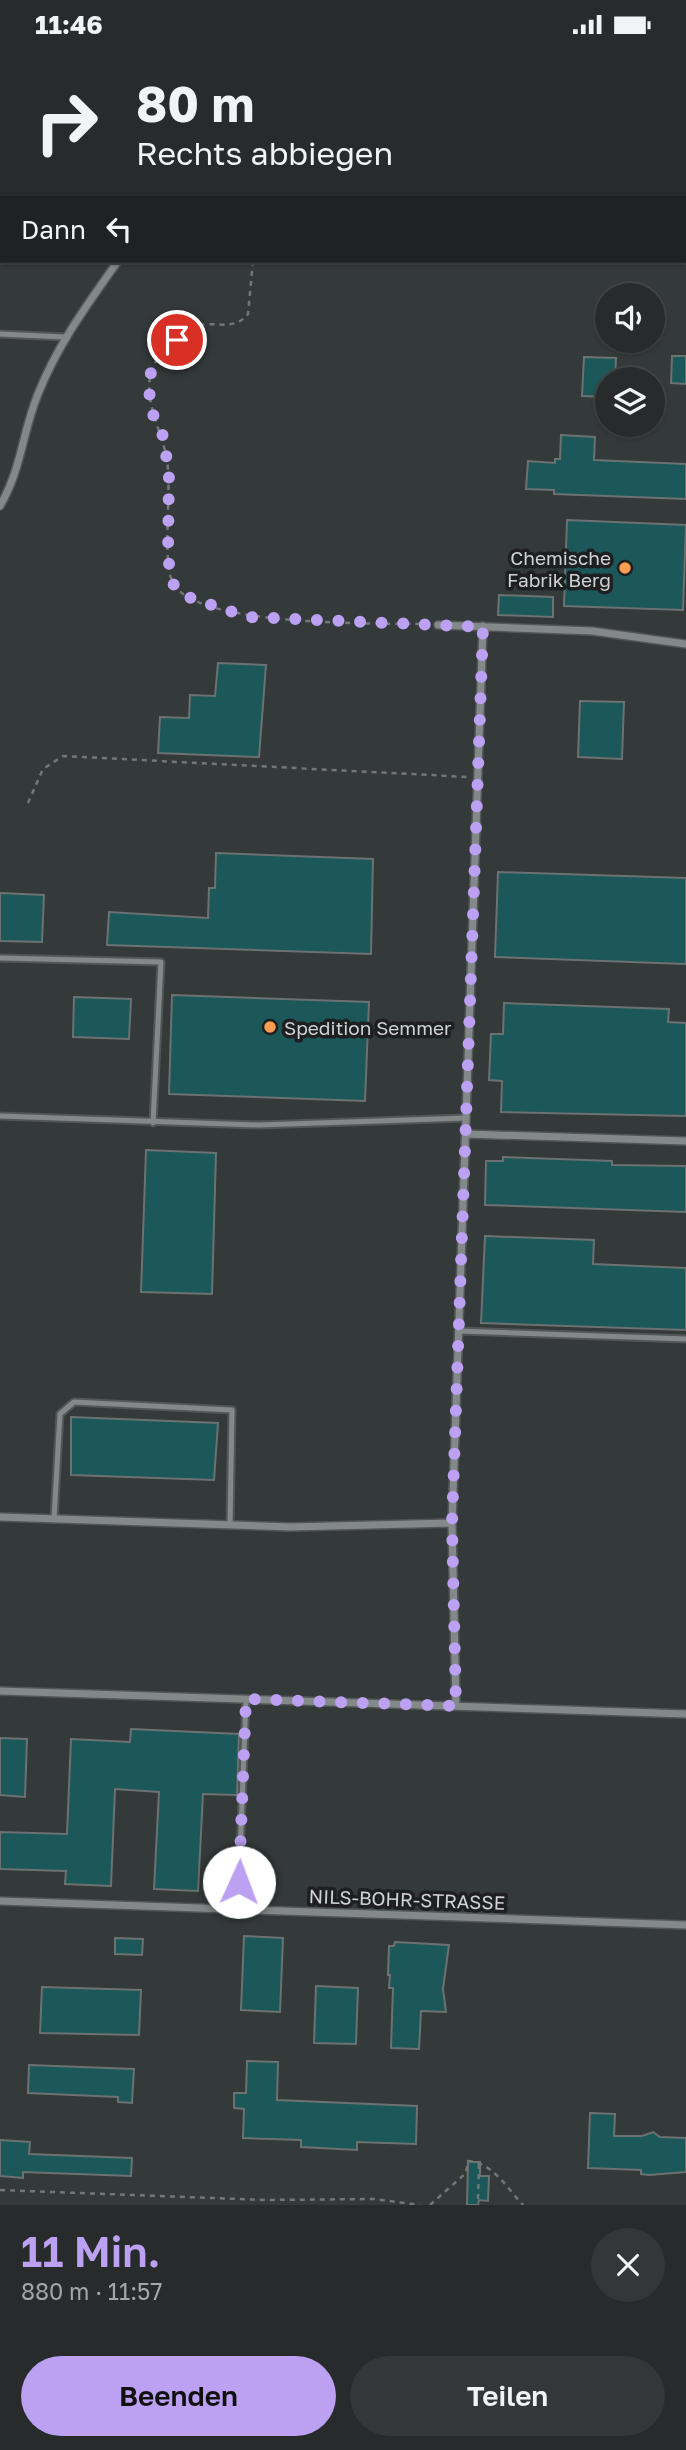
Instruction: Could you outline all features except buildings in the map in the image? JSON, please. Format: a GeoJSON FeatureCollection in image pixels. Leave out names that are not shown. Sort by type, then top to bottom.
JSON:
{"type":"FeatureCollection","features":[{"type":"Feature","properties":{"kind":"street"},"geometry":{"type":"LineString","coordinates":[[0,506],[15,480],[37,398],[64,337],[117,263]]}},
{"type":"Feature","properties":{"kind":"street"},"geometry":{"type":"LineString","coordinates":[[438,625],[593,631],[686,644]]}},
{"type":"Feature","properties":{"kind":"street"},"geometry":{"type":"LineString","coordinates":[[456,1706],[452,1523],[483,627]]}},
{"type":"Feature","properties":{"kind":"street"},"geometry":{"type":"LineString","coordinates":[[466,1134],[686,1141]]}},
{"type":"Feature","properties":{"kind":"street"},"geometry":{"type":"LineString","coordinates":[[0,1517],[230,1525],[452,1523]]}},
{"type":"Feature","properties":{"kind":"street"},"geometry":{"type":"LineString","coordinates":[[0,1691],[686,1714]]}},
{"type":"Feature","properties":{"kind":"street","name":"NILS-BOHR-STRASSE"},"geometry":{"type":"LineString","coordinates":[[0,1901],[686,1925]]}},
{"type":"Feature","properties":{"kind":"lane"},"geometry":{"type":"LineString","coordinates":[[0,334],[64,337]]}},
{"type":"Feature","properties":{"kind":"lane"},"geometry":{"type":"LineString","coordinates":[[0,958],[161,962],[153,1123]]}},
{"type":"Feature","properties":{"kind":"lane"},"geometry":{"type":"LineString","coordinates":[[0,1116],[153,1123],[339,1124],[426,1117],[466,1118]]}},
{"type":"Feature","properties":{"kind":"lane"},"geometry":{"type":"LineString","coordinates":[[459,1331],[686,1339]]}},
{"type":"Feature","properties":{"kind":"lane"},"geometry":{"type":"LineString","coordinates":[[54,1519],[61,1414],[74,1402],[232,1410],[230,1525]]}},
{"type":"Feature","properties":{"kind":"lane"},"geometry":{"type":"LineString","coordinates":[[238,1908],[246,1699]]}},
{"type":"Feature","properties":{"kind":"path"},"geometry":{"type":"LineString","coordinates":[[253,263],[248,314],[243,320],[235,324],[194,327],[160,355],[149,377],[150,408],[163,436],[169,473],[168,557],[172,583],[188,597],[248,617],[438,625]]}},
{"type":"Feature","properties":{"kind":"path"},"geometry":{"type":"LineString","coordinates":[[28,803],[43,769],[63,756],[478,778]]}},
{"type":"Feature","properties":{"kind":"path"},"geometry":{"type":"LineString","coordinates":[[430,2205],[466,2173],[468,2161],[479,2162],[488,2167],[523,2205]]}},
{"type":"Feature","properties":{"kind":"path"},"geometry":{"type":"LineString","coordinates":[[478,2199],[479,2162]]}},
{"type":"Feature","properties":{"kind":"path"},"geometry":{"type":"LineString","coordinates":[[0,2190],[267,2200],[374,2199],[420,2205]]}},
{"type":"Feature","properties":{"kind":"place","name":"Chemische Fabrik Berg"},"geometry":{"type":"Point","coordinates":[625,568]}},
{"type":"Feature","properties":{"kind":"place","name":"Spedition Semmer"},"geometry":{"type":"Point","coordinates":[270,1027]}},
{"type":"Feature","properties":{"kind":"route"},"geometry":{"type":"LineString","coordinates":[[177,340],[160,355],[149,377],[150,408],[163,436],[169,473],[168,557],[172,583],[188,597],[248,617],[483,627],[452,1523],[456,1706],[246,1699],[239,1882]]}}]}
